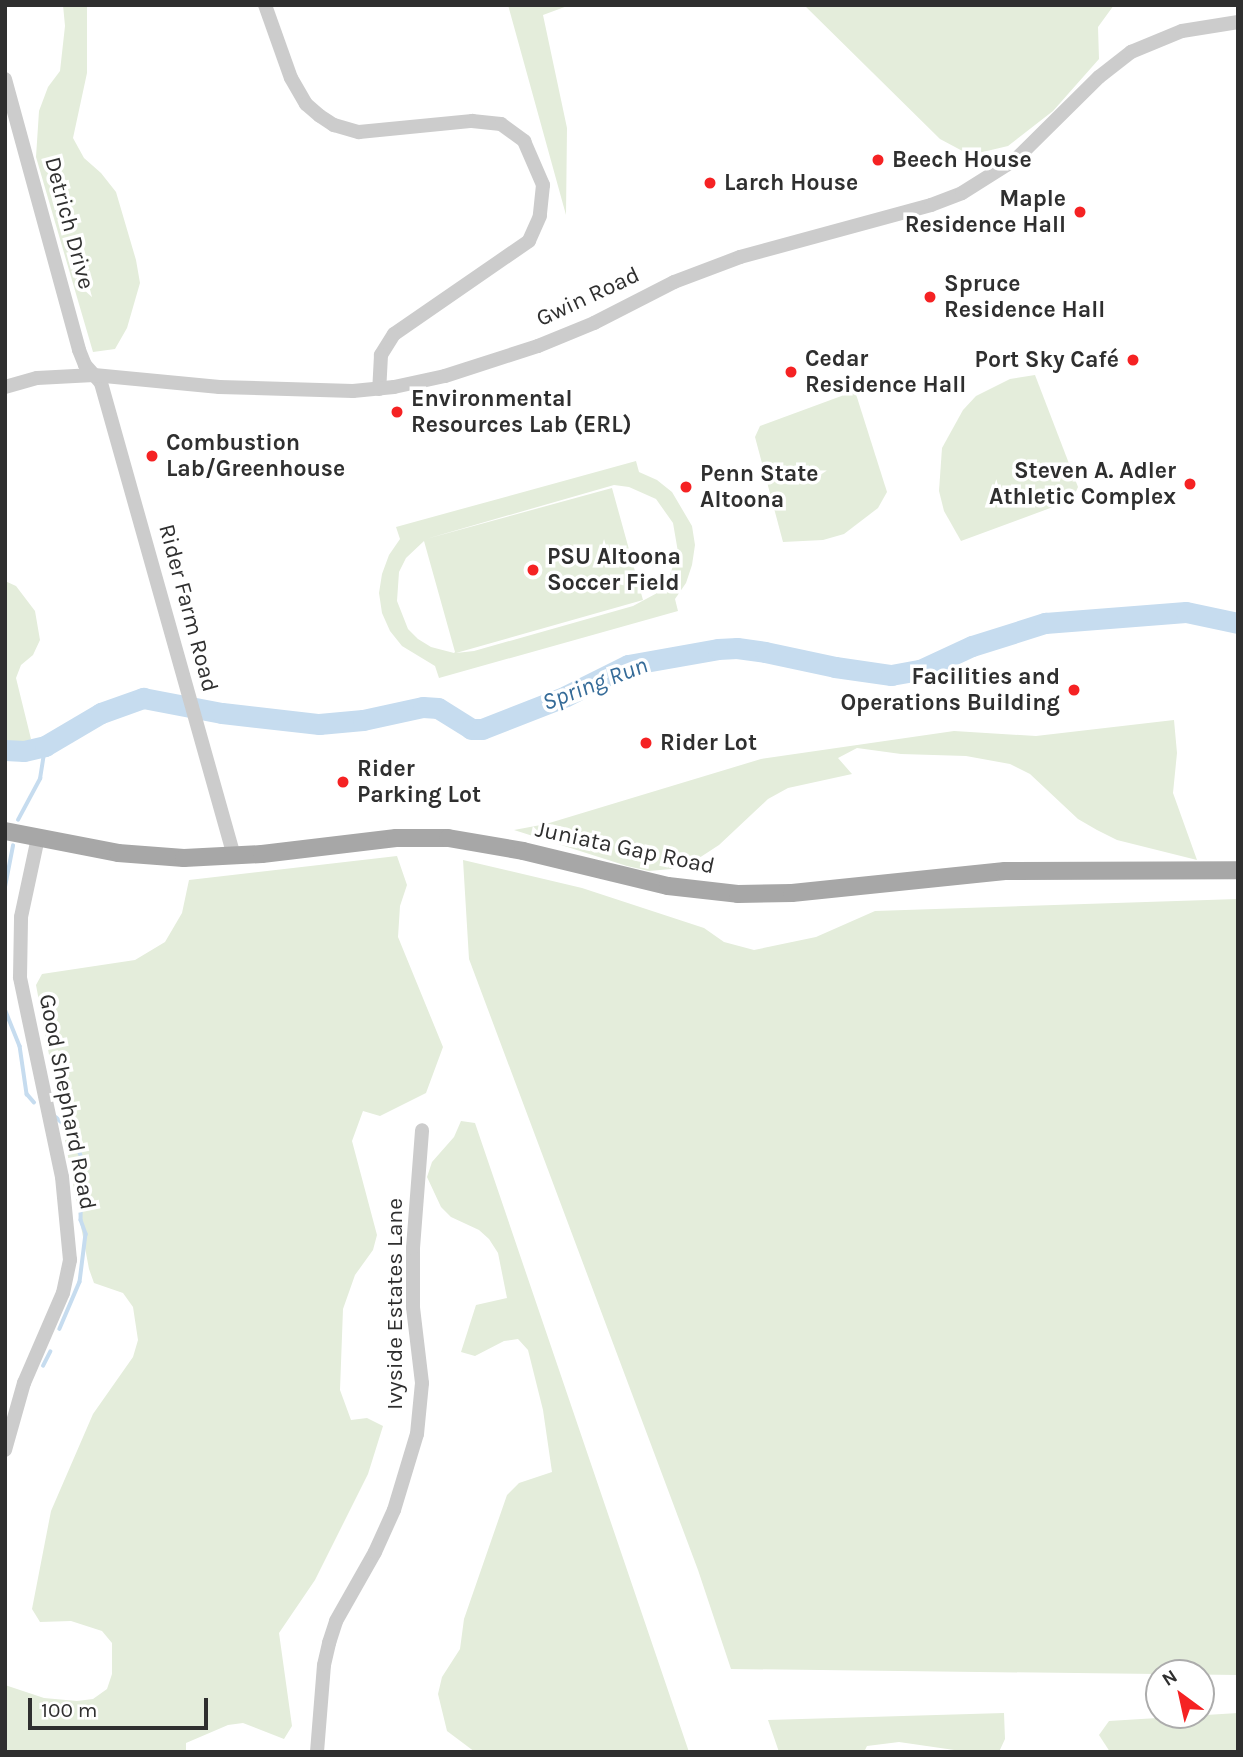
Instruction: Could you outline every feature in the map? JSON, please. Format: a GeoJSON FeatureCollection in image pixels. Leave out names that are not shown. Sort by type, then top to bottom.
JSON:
{"type":"FeatureCollection","features":[{"type":"Feature","properties":{"kind":"main road","name":"Juniata Gap Road"},"geometry":{"type":"LineString","coordinates":[[5,831],[149,856],[234,856],[396,838],[448,838],[523,851],[706,893],[761,895],[1005,871],[1238,870]]}},
{"type":"Feature","properties":{"kind":"street"},"geometry":{"type":"LineString","coordinates":[[265,5],[290,78],[306,104],[320,117],[334,125],[359,132],[472,121],[501,124],[524,141],[543,185],[540,216],[529,241],[394,334],[381,355],[379,389]]}},
{"type":"Feature","properties":{"kind":"street","name":"Gwin Road"},"geometry":{"type":"LineString","coordinates":[[5,387],[37,377],[94,375],[219,387],[319,391],[379,389],[445,376],[538,346],[594,323],[674,282],[740,257],[931,205],[962,193],[1016,159],[1098,77],[1131,52],[1182,31],[1238,22]]}},
{"type":"Feature","properties":{"kind":"street","name":"Detrich Drive"},"geometry":{"type":"LineString","coordinates":[[5,79],[79,350],[85,365],[94,375]]}},
{"type":"Feature","properties":{"kind":"street","name":"Rider Farm Road"},"geometry":{"type":"LineString","coordinates":[[94,375],[101,383],[234,856]]}},
{"type":"Feature","properties":{"kind":"street","name":"Good Shephard Road"},"geometry":{"type":"LineString","coordinates":[[5,1450],[24,1383],[63,1293],[70,1260],[62,1177],[20,977],[21,917],[38,838]]}},
{"type":"Feature","properties":{"kind":"street","name":"Ivyside Estates Lane"},"geometry":{"type":"LineString","coordinates":[[317,1752],[329,1643],[336,1622],[375,1552],[394,1510],[417,1434],[422,1383],[414,1307],[413,1248],[422,1130]]}},
{"type":"Feature","properties":{"kind":"green space"},"geometry":{"type":"Polygon","coordinates":[[[63,5],[87,5],[87,73],[73,138],[84,158],[116,192],[140,283],[127,328],[115,349],[93,352],[36,157],[39,111],[48,87],[60,71],[65,26],[63,5]]]}},
{"type":"Feature","properties":{"kind":"green space"},"geometry":{"type":"Polygon","coordinates":[[[508,5],[570,5],[543,15],[567,128],[566,215],[508,5]]]}},
{"type":"Feature","properties":{"kind":"green space"},"geometry":{"type":"Polygon","coordinates":[[[804,5],[1114,5],[1098,27],[1099,59],[1053,111],[1008,146],[970,155],[940,139],[804,5]]]}},
{"type":"Feature","properties":{"kind":"green space"},"geometry":{"type":"Polygon","coordinates":[[[1035,375],[1078,487],[1072,500],[961,541],[944,511],[939,491],[942,448],[963,410],[976,396],[1010,379],[1035,375]]]}},
{"type":"Feature","properties":{"kind":"green space"},"geometry":{"type":"Polygon","coordinates":[[[855,391],[887,492],[878,508],[844,534],[823,540],[783,542],[755,437],[760,426],[855,391]]]}},
{"type":"Feature","properties":{"kind":"green space","name":"PSU Altoona Soccer Field"},"geometry":{"type":"Polygon","coordinates":[[[636,461],[639,472],[657,480],[672,492],[692,526],[695,545],[686,583],[675,599],[678,611],[439,678],[435,666],[402,646],[390,631],[382,613],[379,593],[382,574],[389,555],[400,539],[396,527],[636,461]],[[614,485],[426,539],[612,488],[643,600],[456,653],[474,651],[633,606],[659,592],[668,580],[678,552],[673,523],[656,499],[629,487],[614,485]],[[424,541],[406,558],[399,572],[397,601],[408,629],[418,639],[431,647],[454,653],[455,652],[424,541]]]}},
{"type":"Feature","properties":{"kind":"green space"},"geometry":{"type":"Polygon","coordinates":[[[5,581],[16,586],[35,611],[40,640],[33,655],[21,665],[16,678],[31,739],[18,749],[5,746],[5,581]]]}},
{"type":"Feature","properties":{"kind":"green space"},"geometry":{"type":"Polygon","coordinates":[[[1174,720],[1177,753],[1173,793],[1197,860],[1117,840],[1097,830],[1078,819],[1030,774],[1010,764],[966,756],[901,754],[857,748],[838,758],[852,774],[788,788],[768,799],[719,845],[696,860],[671,869],[649,871],[627,866],[514,830],[546,824],[761,759],[954,731],[1036,736],[1174,720]]]}},
{"type":"Feature","properties":{"kind":"green space"},"geometry":{"type":"Polygon","coordinates":[[[397,856],[407,885],[400,906],[398,937],[443,1047],[426,1093],[380,1116],[363,1111],[352,1141],[377,1235],[373,1250],[355,1275],[343,1309],[340,1390],[351,1420],[367,1418],[383,1426],[368,1474],[315,1580],[279,1633],[292,1726],[284,1739],[243,1723],[228,1725],[186,1743],[186,1752],[5,1752],[5,1685],[44,1698],[77,1701],[93,1699],[107,1689],[112,1674],[112,1643],[102,1631],[71,1621],[40,1622],[32,1609],[51,1511],[93,1414],[133,1357],[138,1340],[133,1307],[123,1293],[94,1283],[89,1269],[36,985],[42,974],[135,960],[165,942],[182,913],[189,880],[397,856]]]}},
{"type":"Feature","properties":{"kind":"green space"},"geometry":{"type":"Polygon","coordinates":[[[463,860],[582,888],[704,928],[724,942],[754,950],[816,937],[875,911],[1238,899],[1238,1675],[1215,1675],[1215,1659],[1145,1659],[1145,1674],[731,1669],[698,1570],[469,959],[463,860]]]}},
{"type":"Feature","properties":{"kind":"green space"},"geometry":{"type":"Polygon","coordinates":[[[461,1121],[475,1123],[689,1752],[475,1752],[447,1731],[438,1694],[442,1677],[460,1649],[464,1619],[507,1495],[519,1483],[552,1472],[543,1410],[528,1350],[518,1339],[504,1341],[475,1356],[461,1352],[476,1305],[507,1298],[498,1253],[489,1239],[479,1230],[451,1217],[441,1207],[427,1177],[432,1162],[454,1137],[461,1121]]]}},
{"type":"Feature","properties":{"kind":"green space"},"geometry":{"type":"Polygon","coordinates":[[[1004,1713],[1005,1739],[999,1752],[968,1752],[899,1742],[867,1746],[864,1752],[779,1752],[768,1720],[1004,1713]]]}},
{"type":"Feature","properties":{"kind":"green space"},"geometry":{"type":"Polygon","coordinates":[[[1238,1713],[1238,1752],[1110,1752],[1099,1735],[1109,1721],[1145,1719],[1145,1729],[1215,1729],[1215,1714],[1238,1713]]]}},
{"type":"Feature","properties":{"kind":"waterway","name":"Spring Run"},"geometry":{"type":"LineString","coordinates":[[5,750],[24,751],[45,746],[101,713],[143,698],[222,713],[319,724],[363,720],[423,707],[438,708],[471,729],[482,729],[566,696],[628,665],[718,649],[737,648],[765,652],[835,667],[891,675],[920,670],[972,646],[1045,623],[1186,612],[1238,623]]}},
{"type":"Feature","properties":{"kind":"waterway"},"geometry":{"type":"LineString","coordinates":[[18,820],[40,779],[45,746]]}},
{"type":"Feature","properties":{"kind":"waterway"},"geometry":{"type":"LineString","coordinates":[[5,887],[13,846]]}},
{"type":"Feature","properties":{"kind":"waterway"},"geometry":{"type":"LineString","coordinates":[[5,1009],[20,1046],[27,1094],[34,1102]]}},
{"type":"Feature","properties":{"kind":"waterway"},"geometry":{"type":"LineString","coordinates":[[56,1117],[72,1132],[82,1158],[81,1220],[86,1234],[80,1282],[60,1329]]}},
{"type":"Feature","properties":{"kind":"waterway"},"geometry":{"type":"LineString","coordinates":[[43,1366],[50,1352]]}},
{"type":"Feature","properties":{"kind":"place","name":"Beech House"},"geometry":{"type":"Point","coordinates":[878,160]}},
{"type":"Feature","properties":{"kind":"place","name":"Larch House"},"geometry":{"type":"Point","coordinates":[710,183]}},
{"type":"Feature","properties":{"kind":"place","name":"Maple Residence Hall"},"geometry":{"type":"Point","coordinates":[1080,212]}},
{"type":"Feature","properties":{"kind":"place","name":"Spruce Residence Hall"},"geometry":{"type":"Point","coordinates":[930,297]}},
{"type":"Feature","properties":{"kind":"place","name":"Port Sky Café"},"geometry":{"type":"Point","coordinates":[1133,360]}},
{"type":"Feature","properties":{"kind":"place","name":"Cedar Residence Hall"},"geometry":{"type":"Point","coordinates":[791,372]}},
{"type":"Feature","properties":{"kind":"place","name":"Environmental Resources Lab (ERL)"},"geometry":{"type":"Point","coordinates":[397,412]}},
{"type":"Feature","properties":{"kind":"place","name":"Combustion Lab/Greenhouse"},"geometry":{"type":"Point","coordinates":[152,456]}},
{"type":"Feature","properties":{"kind":"place","name":"Steven A. Adler Athletic Complex"},"geometry":{"type":"Point","coordinates":[1190,484]}},
{"type":"Feature","properties":{"kind":"place","name":"Penn State Altoona"},"geometry":{"type":"Point","coordinates":[686,487]}},
{"type":"Feature","properties":{"kind":"place","name":"PSU Altoona Soccer Field"},"geometry":{"type":"Point","coordinates":[533,570]}},
{"type":"Feature","properties":{"kind":"place","name":"Facilities and Operations Building"},"geometry":{"type":"Point","coordinates":[1074,690]}},
{"type":"Feature","properties":{"kind":"place","name":"Rider Lot"},"geometry":{"type":"Point","coordinates":[646,743]}},
{"type":"Feature","properties":{"kind":"place","name":"Rider Parking Lot"},"geometry":{"type":"Point","coordinates":[343,782]}}]}
